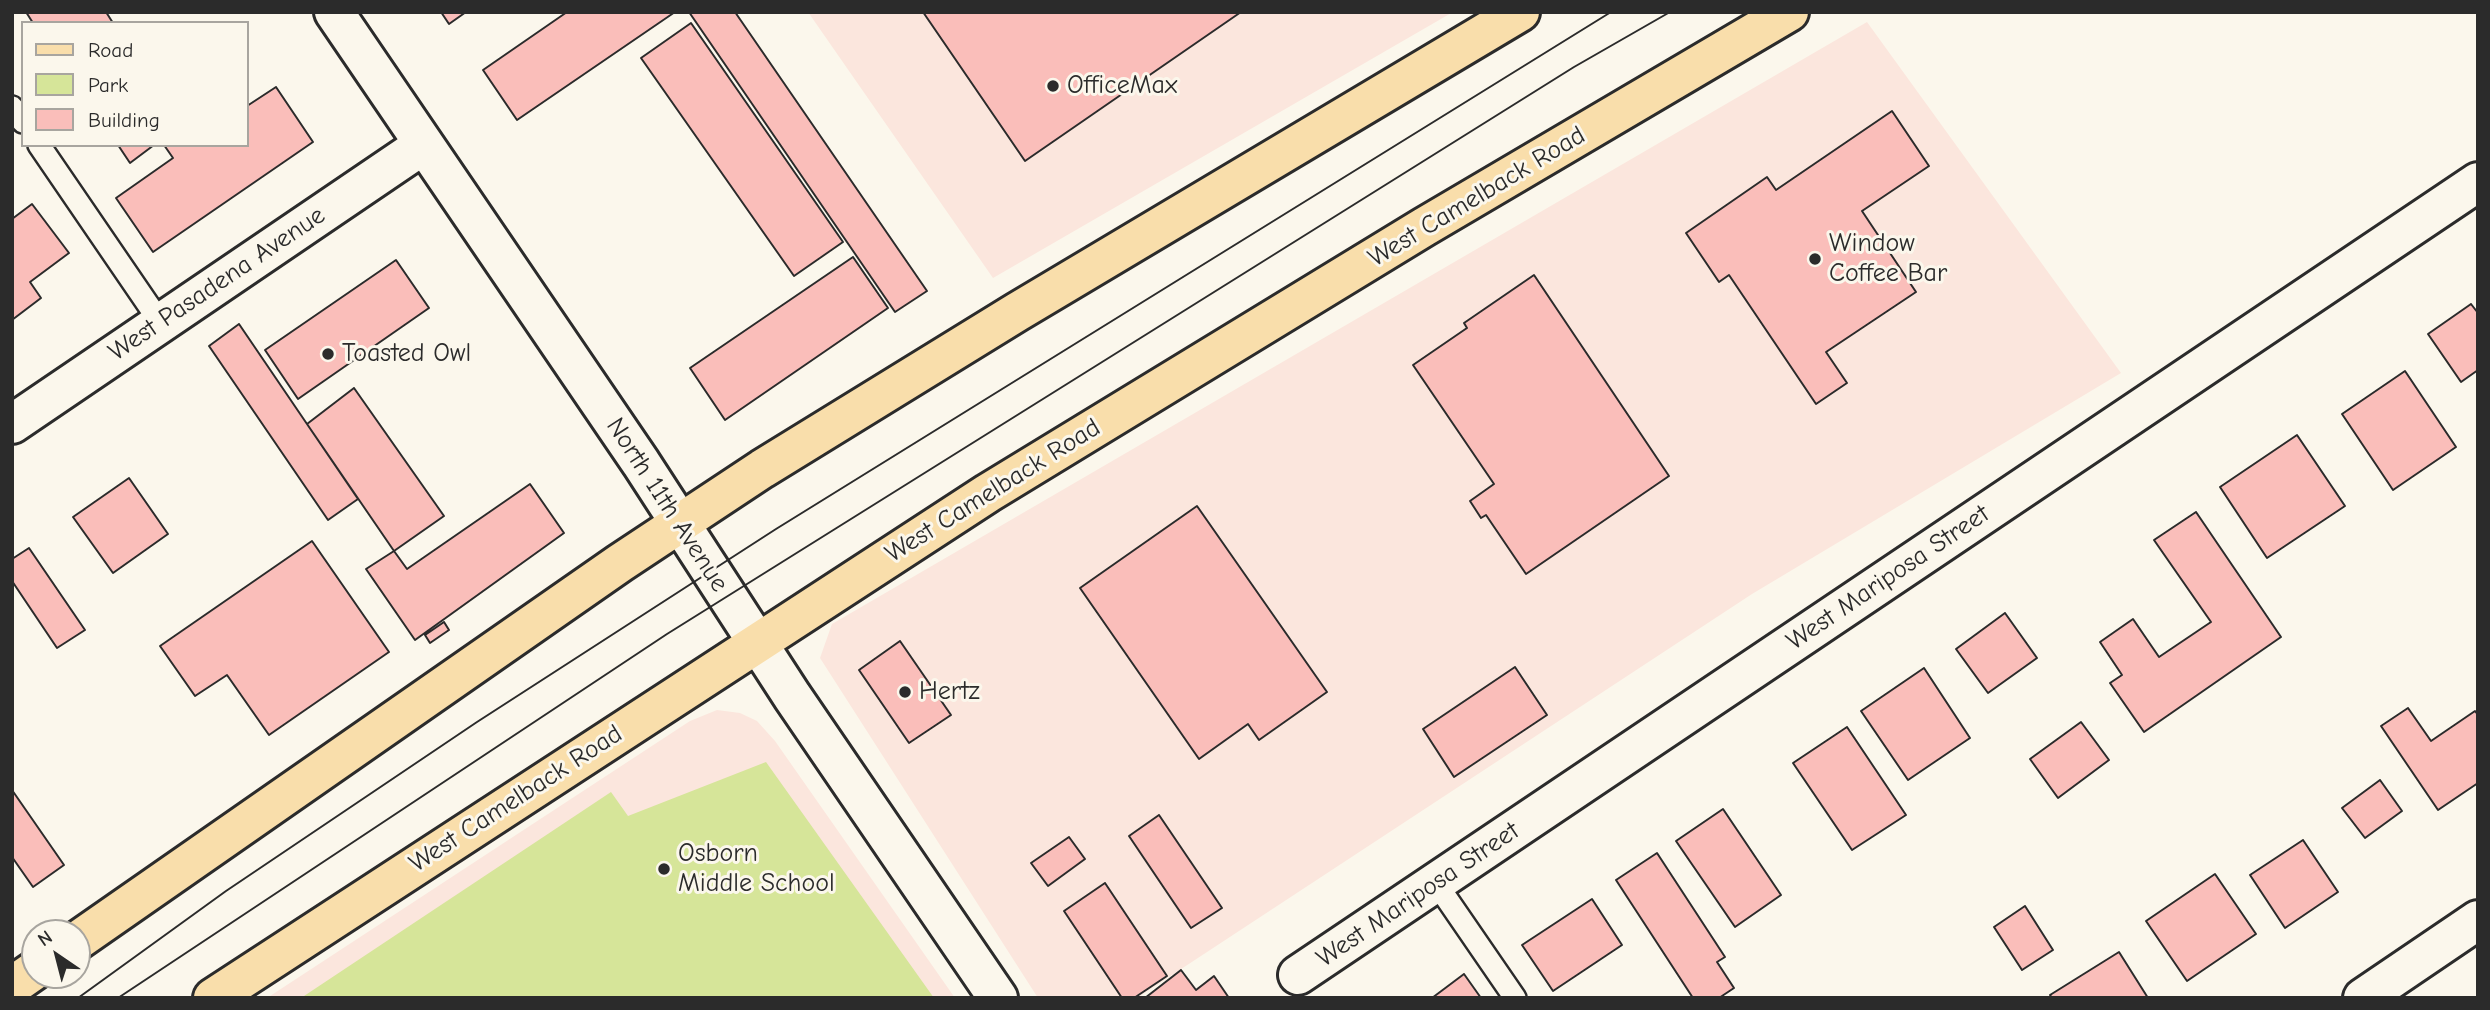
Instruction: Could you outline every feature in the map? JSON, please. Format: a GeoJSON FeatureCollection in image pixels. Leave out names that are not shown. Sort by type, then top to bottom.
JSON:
{"type":"FeatureCollection","features":[{"type":"Feature","properties":{"kind":"main road"},"geometry":{"type":"LineString","coordinates":[[91,931],[680,523],[1017,312],[1520,12]]}},
{"type":"Feature","properties":{"kind":"main road","name":"West Camelback Road"},"geometry":{"type":"LineString","coordinates":[[213,998],[757,641],[1129,406],[1789,12]]}},
{"type":"Feature","properties":{"kind":"street","name":"North 11th Avenue"},"geometry":{"type":"LineString","coordinates":[[334,12],[998,998]]}},
{"type":"Feature","properties":{"kind":"street","name":"West Pasadena Avenue"},"geometry":{"type":"LineString","coordinates":[[12,424],[423,145]]}},
{"type":"Feature","properties":{"kind":"street","name":"West Mariposa Street"},"geometry":{"type":"LineString","coordinates":[[1298,975],[2478,182]]}},
{"type":"Feature","properties":{"kind":"street"},"geometry":{"type":"LineString","coordinates":[[2363,998],[2478,920]]}},
{"type":"Feature","properties":{"kind":"lane"},"geometry":{"type":"LineString","coordinates":[[40,147],[160,322]]}},
{"type":"Feature","properties":{"kind":"lane"},"geometry":{"type":"LineString","coordinates":[[1436,883],[1515,998]]}},
{"type":"Feature","properties":{"kind":"shaded area"},"geometry":{"type":"Polygon","coordinates":[[[808,12],[1453,12],[993,278],[808,12]]]}},
{"type":"Feature","properties":{"kind":"shaded area"},"geometry":{"type":"Polygon","coordinates":[[[1867,22],[2121,373],[1752,594],[1137,998],[1038,998],[820,658],[832,624],[1867,22]]]}},
{"type":"Feature","properties":{"kind":"shaded area","name":"Osborn Middle School"},"geometry":{"type":"Polygon","coordinates":[[[717,710],[740,713],[757,721],[775,741],[955,998],[267,998],[690,721],[717,710]]]}},
{"type":"Feature","properties":{"kind":"green space","name":"Osborn Middle School"},"geometry":{"type":"Polygon","coordinates":[[[766,762],[934,998],[301,998],[611,792],[628,816],[766,762]]]}},
{"type":"Feature","properties":{"kind":"building"},"geometry":{"type":"Polygon","coordinates":[[[26,12],[106,12],[112,21],[32,21],[26,12]]]}},
{"type":"Feature","properties":{"kind":"building"},"geometry":{"type":"Polygon","coordinates":[[[441,12],[466,12],[449,24],[441,12]]]}},
{"type":"Feature","properties":{"kind":"building"},"geometry":{"type":"Polygon","coordinates":[[[567,12],[675,12],[517,120],[483,70],[567,12]]]}},
{"type":"Feature","properties":{"kind":"building"},"geometry":{"type":"Polygon","coordinates":[[[689,12],[735,12],[927,291],[895,312],[689,12]]]}},
{"type":"Feature","properties":{"kind":"building","name":"OfficeMax"},"geometry":{"type":"Polygon","coordinates":[[[923,12],[1241,12],[1025,161],[923,12]]]}},
{"type":"Feature","properties":{"kind":"building"},"geometry":{"type":"Polygon","coordinates":[[[691,23],[843,242],[794,276],[641,58],[691,23]]]}},
{"type":"Feature","properties":{"kind":"building"},"geometry":{"type":"Polygon","coordinates":[[[276,87],[313,142],[153,252],[116,198],[173,158],[165,147],[248,147],[248,105],[276,87]]]}},
{"type":"Feature","properties":{"kind":"building"},"geometry":{"type":"Polygon","coordinates":[[[1892,111],[1929,166],[1862,211],[1916,292],[1826,352],[1847,383],[1816,404],[1729,275],[1719,282],[1686,233],[1767,177],[1776,190],[1892,111]]]}},
{"type":"Feature","properties":{"kind":"building"},"geometry":{"type":"Polygon","coordinates":[[[119,147],[151,147],[130,163],[119,147]]]}},
{"type":"Feature","properties":{"kind":"building"},"geometry":{"type":"Polygon","coordinates":[[[32,204],[69,253],[30,282],[41,298],[12,320],[12,219],[32,204]]]}},
{"type":"Feature","properties":{"kind":"building"},"geometry":{"type":"Polygon","coordinates":[[[853,257],[888,308],[725,420],[690,368],[853,257]]]}},
{"type":"Feature","properties":{"kind":"building"},"geometry":{"type":"Polygon","coordinates":[[[396,260],[429,308],[298,399],[265,350],[396,260]]]}},
{"type":"Feature","properties":{"kind":"building"},"geometry":{"type":"Polygon","coordinates":[[[1534,275],[1669,476],[1526,574],[1486,515],[1481,518],[1470,501],[1494,484],[1413,365],[1467,328],[1464,323],[1534,275]]]}},
{"type":"Feature","properties":{"kind":"building"},"geometry":{"type":"Polygon","coordinates":[[[2471,304],[2478,313],[2478,370],[2461,382],[2428,334],[2471,304]]]}},
{"type":"Feature","properties":{"kind":"building"},"geometry":{"type":"Polygon","coordinates":[[[239,324],[358,499],[328,520],[209,346],[239,324]]]}},
{"type":"Feature","properties":{"kind":"building"},"geometry":{"type":"Polygon","coordinates":[[[2405,371],[2456,447],[2393,490],[2342,414],[2405,371]]]}},
{"type":"Feature","properties":{"kind":"building"},"geometry":{"type":"Polygon","coordinates":[[[354,388],[444,516],[394,551],[307,424],[354,388]]]}},
{"type":"Feature","properties":{"kind":"building"},"geometry":{"type":"Polygon","coordinates":[[[2297,435],[2345,506],[2267,558],[2220,487],[2297,435]]]}},
{"type":"Feature","properties":{"kind":"building"},"geometry":{"type":"Polygon","coordinates":[[[129,478],[168,534],[113,573],[73,517],[129,478]]]}},
{"type":"Feature","properties":{"kind":"building"},"geometry":{"type":"Polygon","coordinates":[[[530,484],[564,533],[415,640],[366,569],[394,551],[407,569],[530,484]]]}},
{"type":"Feature","properties":{"kind":"building"},"geometry":{"type":"Polygon","coordinates":[[[1197,506],[1327,692],[1259,740],[1248,724],[1199,759],[1080,588],[1197,506]]]}},
{"type":"Feature","properties":{"kind":"building"},"geometry":{"type":"Polygon","coordinates":[[[2196,512],[2281,637],[2144,732],[2110,683],[2122,675],[2100,642],[2133,619],[2159,657],[2211,622],[2154,540],[2196,512]]]}},
{"type":"Feature","properties":{"kind":"building"},"geometry":{"type":"Polygon","coordinates":[[[312,541],[389,652],[269,735],[227,675],[195,696],[160,646],[312,541]]]}},
{"type":"Feature","properties":{"kind":"building"},"geometry":{"type":"Polygon","coordinates":[[[29,548],[85,630],[57,648],[12,581],[12,559],[29,548]]]}},
{"type":"Feature","properties":{"kind":"building"},"geometry":{"type":"Polygon","coordinates":[[[2005,613],[2037,658],[1988,693],[1956,649],[2005,613]]]}},
{"type":"Feature","properties":{"kind":"building"},"geometry":{"type":"Polygon","coordinates":[[[444,622],[449,630],[430,643],[425,635],[444,622]]]}},
{"type":"Feature","properties":{"kind":"building","name":"Hertz"},"geometry":{"type":"Polygon","coordinates":[[[900,641],[951,715],[909,743],[859,670],[900,641]]]}},
{"type":"Feature","properties":{"kind":"building"},"geometry":{"type":"Polygon","coordinates":[[[1515,667],[1547,715],[1454,777],[1423,729],[1515,667]]]}},
{"type":"Feature","properties":{"kind":"building"},"geometry":{"type":"Polygon","coordinates":[[[1924,668],[1970,738],[1908,780],[1861,711],[1924,668]]]}},
{"type":"Feature","properties":{"kind":"building"},"geometry":{"type":"Polygon","coordinates":[[[2408,708],[2431,741],[2475,711],[2478,715],[2478,783],[2438,810],[2381,726],[2408,708]]]}},
{"type":"Feature","properties":{"kind":"building"},"geometry":{"type":"Polygon","coordinates":[[[2081,722],[2109,760],[2058,798],[2030,759],[2081,722]]]}},
{"type":"Feature","properties":{"kind":"building"},"geometry":{"type":"Polygon","coordinates":[[[1847,727],[1906,815],[1852,850],[1793,763],[1847,727]]]}},
{"type":"Feature","properties":{"kind":"building"},"geometry":{"type":"Polygon","coordinates":[[[2380,780],[2402,811],[2365,838],[2342,808],[2380,780]]]}},
{"type":"Feature","properties":{"kind":"building"},"geometry":{"type":"Polygon","coordinates":[[[12,790],[64,865],[33,887],[12,857],[12,790]]]}},
{"type":"Feature","properties":{"kind":"building"},"geometry":{"type":"Polygon","coordinates":[[[1723,809],[1781,895],[1735,927],[1676,841],[1723,809]]]}},
{"type":"Feature","properties":{"kind":"building"},"geometry":{"type":"Polygon","coordinates":[[[1159,815],[1222,908],[1191,928],[1129,836],[1159,815]]]}},
{"type":"Feature","properties":{"kind":"building"},"geometry":{"type":"Polygon","coordinates":[[[1069,837],[1085,859],[1048,886],[1031,863],[1069,837]]]}},
{"type":"Feature","properties":{"kind":"building"},"geometry":{"type":"Polygon","coordinates":[[[2303,840],[2338,892],[2285,928],[2250,875],[2303,840]]]}},
{"type":"Feature","properties":{"kind":"building"},"geometry":{"type":"Polygon","coordinates":[[[1657,853],[1725,957],[1717,962],[1734,988],[1719,998],[1693,998],[1616,880],[1657,853]]]}},
{"type":"Feature","properties":{"kind":"building"},"geometry":{"type":"Polygon","coordinates":[[[2215,874],[2256,934],[2187,981],[2146,921],[2215,874]]]}},
{"type":"Feature","properties":{"kind":"building"},"geometry":{"type":"Polygon","coordinates":[[[1105,883],[1167,976],[1134,998],[1122,998],[1064,911],[1105,883]]]}},
{"type":"Feature","properties":{"kind":"building"},"geometry":{"type":"Polygon","coordinates":[[[1592,899],[1622,945],[1553,991],[1522,945],[1592,899]]]}},
{"type":"Feature","properties":{"kind":"building"},"geometry":{"type":"Polygon","coordinates":[[[2025,906],[2053,950],[2022,970],[1994,927],[2025,906]]]}},
{"type":"Feature","properties":{"kind":"building"},"geometry":{"type":"Polygon","coordinates":[[[2119,952],[2148,998],[2052,998],[2050,995],[2119,952]]]}},
{"type":"Feature","properties":{"kind":"building"},"geometry":{"type":"Polygon","coordinates":[[[1181,970],[1196,990],[1214,976],[1229,998],[1145,998],[1181,970]]]}},
{"type":"Feature","properties":{"kind":"building"},"geometry":{"type":"Polygon","coordinates":[[[1464,974],[1481,998],[1432,998],[1464,974]]]}},
{"type":"Feature","properties":{"kind":"tram line"},"geometry":{"type":"LineString","coordinates":[[78,998],[226,891],[477,722],[776,529],[1611,12]]}},
{"type":"Feature","properties":{"kind":"tram line"},"geometry":{"type":"LineString","coordinates":[[118,998],[667,634],[1574,67],[1670,12]]}},
{"type":"Feature","properties":{"kind":"place","name":"OfficeMax"},"geometry":{"type":"Point","coordinates":[1053,86]}},
{"type":"Feature","properties":{"kind":"place","name":"Window Coffee Bar"},"geometry":{"type":"Point","coordinates":[1815,259]}},
{"type":"Feature","properties":{"kind":"place","name":"Toasted Owl"},"geometry":{"type":"Point","coordinates":[328,354]}},
{"type":"Feature","properties":{"kind":"place","name":"Hertz"},"geometry":{"type":"Point","coordinates":[905,692]}},
{"type":"Feature","properties":{"kind":"place","name":"Osborn Middle School"},"geometry":{"type":"Point","coordinates":[664,869]}}]}
